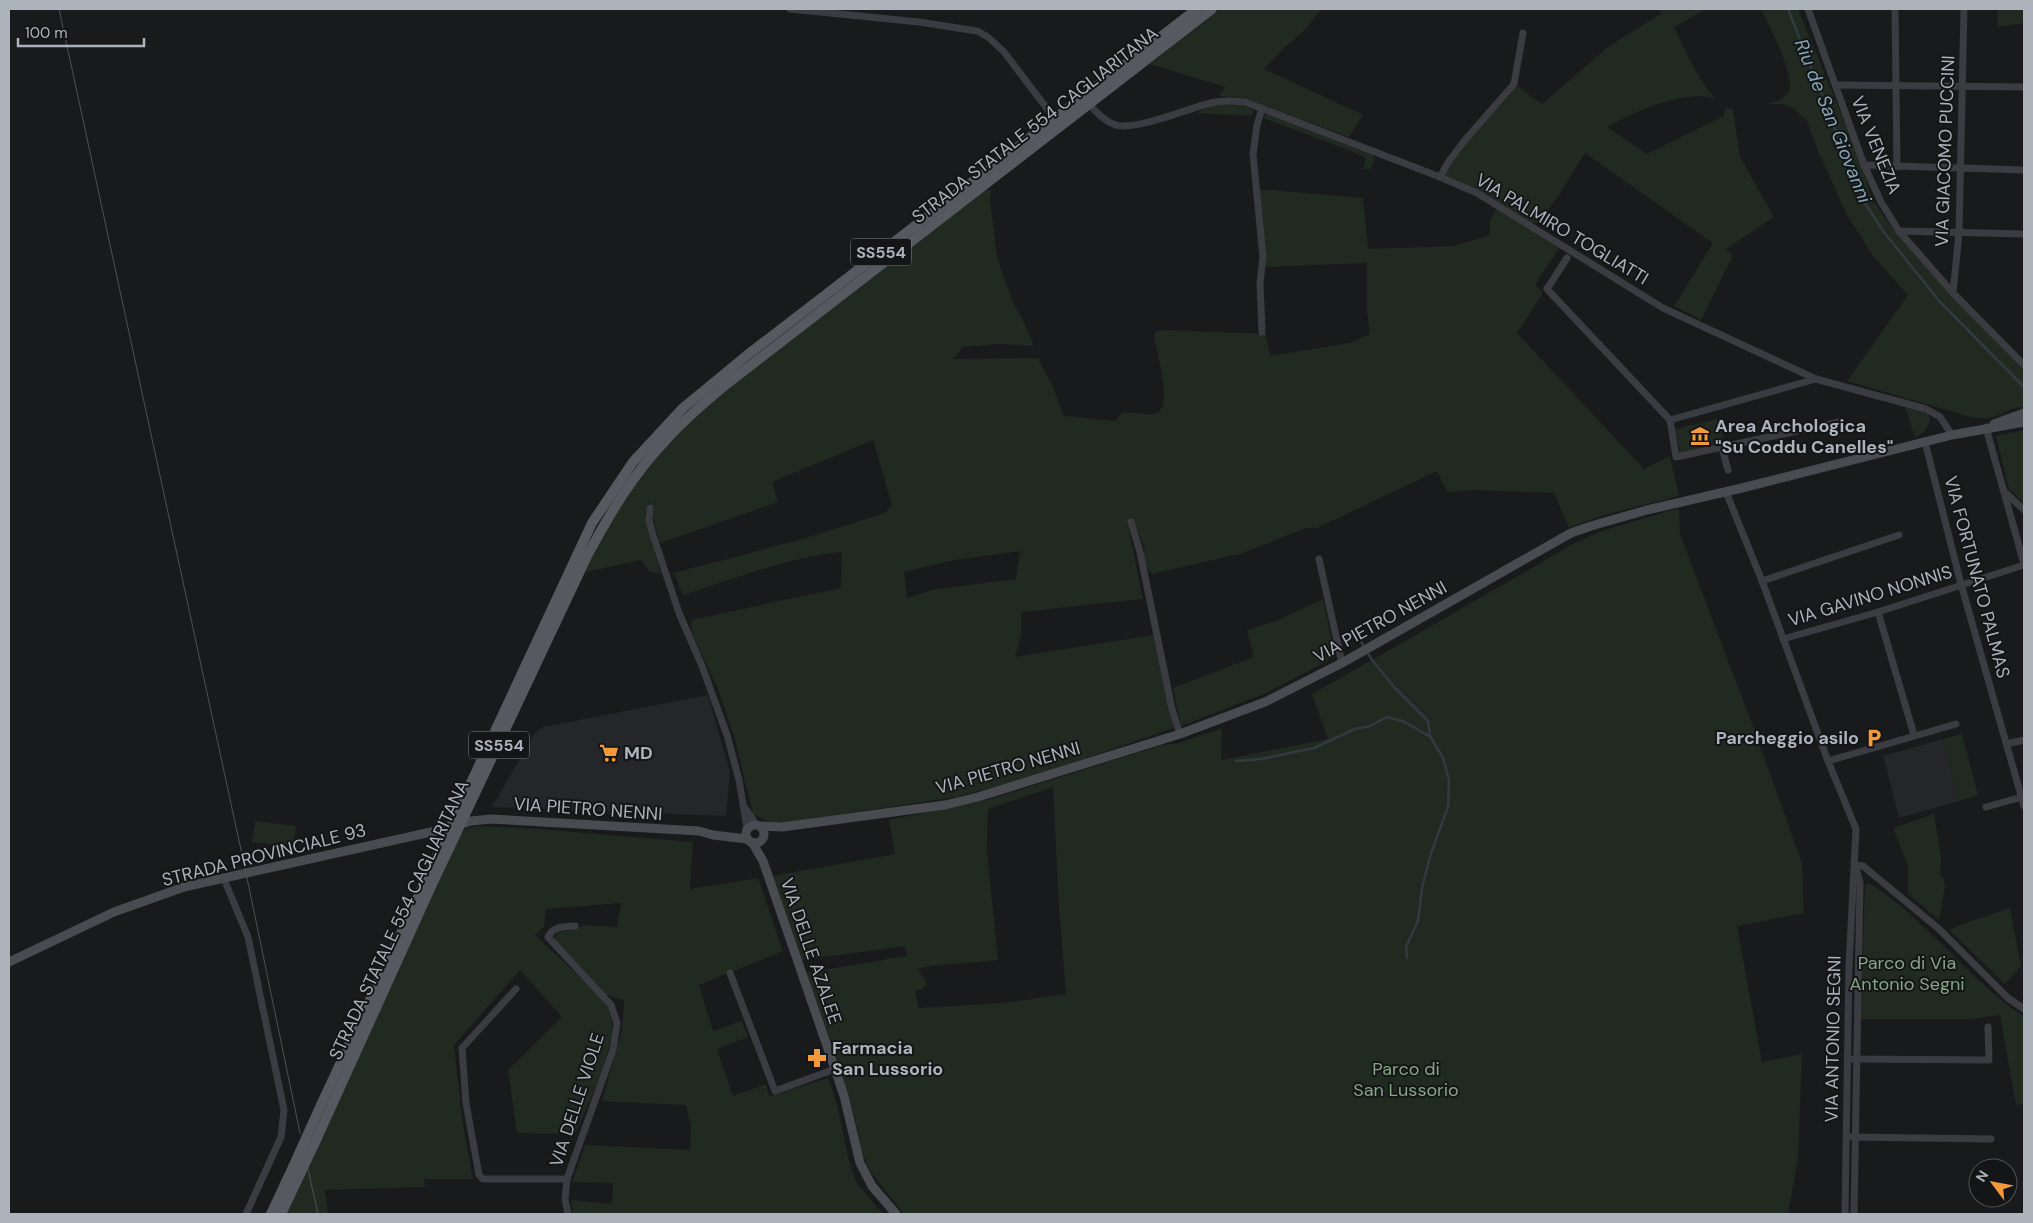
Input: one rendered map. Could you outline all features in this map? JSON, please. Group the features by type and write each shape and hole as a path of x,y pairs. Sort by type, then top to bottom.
{"main road":[{"name":"STRADA STATALE 554 CAGLIARITANA","path":"271,1214 592,523 633,462 683,408 746,356 1197,9"},
{"name":"STRADA STATALE 554 CAGLIARITANA","path":"281,1214 601,530 634,477 666,440 728,383 1212,9"}],"street":[{"path":"790,9 920,22 977,31 1004,52 1055,118"},
{"name":"VIA VENEZIA","path":"1809,9 1864,165 1881,202 1898,231 1953,293 2024,365"},
{"path":"1895,9 1897,167"},
{"name":"VIA GIACOMO PUCCINI","path":"1953,293 1958,233 1964,9"},
{"path":"1440,177 1449,161 1465,140 1514,84 1523,33"},
{"path":"1837,85 2024,87"},
{"name":"VIA PALMIRO TOGLIATTI","path":"1089,104 1096,112 1117,126 1138,124 1211,103 1229,100 1246,102 1262,108 1440,177 1488,199 1663,308 1816,379 1926,409 1940,417 1952,435"},
{"path":"1262,108 1257,125 1253,154 1263,257 1260,283 1262,332"},
{"path":"1864,165 2024,170"},
{"path":"1898,231 2024,234"},
{"path":"1568,258 1548,289 1670,420 1676,457 1839,422"},
{"path":"1670,420 1816,379"},
{"name":"VIA PIETRO NENNI","path":"1988,427 2024,413"},
{"name":"VIA PIETRO NENNI","path":"449,828 472,821 490,819 699,831 725,837 752,831 874,816 954,803 978,797 1180,734 1264,702 1342,663 1572,534 1591,526 1647,510 1952,435 2024,422"},
{"path":"1988,427 1987,432 2024,565"},
{"name":"VIA FORTUNATO PALMAS","path":"1925,442 1961,584 2024,806"},
{"path":"1722,448 1728,470"},
{"path":"2003,490 2024,510 2010,515"},
{"name":"VIA ANTONIO SEGNI","path":"1726,492 1762,581 1828,761 1856,829 1849,965 1848,1059 1854,1214"},
{"path":"650,508 649,520 653,536 679,613 702,666 727,735 742,801 752,831"},
{"path":"1131,522 1140,552 1172,709 1180,734"},
{"path":"1762,581 1899,535"},
{"path":"1319,559 1342,663"},
{"name":"VIA GAVINO NONNIS","path":"1783,639 1878,612 2024,565"},
{"path":"1878,612 1914,735"},
{"path":"1828,761 1956,724"},
{"path":"2006,744 2024,740"},
{"path":"1986,807 2022,797"},
{"name":"VIA PIETRO NENNI","path":"752,831 758,843 782,827"},
{"name":"STRADA PROVINCIALE 93","path":"9,962 114,912 184,888 449,828"},
{"name":"VIA DELLE AZALEE","path":"763,861 764,833 752,831 835,1069 862,1169 872,1186 896,1214"},
{"path":"1855,866 1863,866 1939,929 2008,998 2024,1009"},
{"name":"VIA ANTONIO SEGNI","path":"1845,1214 1856,1059 1860,883 1855,866"},
{"path":"224,878 248,937 284,1110 281,1137 246,1214"},
{"name":"VIA DELLE VIOLE","path":"568,1214 565,1199 567,1179 613,1050 617,1023 611,1005 548,937 551,932 558,928 575,926"},
{"path":"730,973 775,1091 835,1069"},
{"name":"VIA DELLE VIOLE","path":"516,989 462,1048 466,1103 479,1175 483,1179 567,1179"},
{"name":"VIA ANTONIO SEGNI","path":"1856,1059 1989,1060 1988,1027"},
{"path":"1848,1059 1856,1059"},
{"name":"VIA ANTONIO SEGNI","path":"1850,1137 1991,1139"}],"shaded area":[{"path":"708,695 730,772 726,816 492,807 534,734 543,727"},
{"path":"1943,739 1959,801 1899,818 1883,756"}],"green space":[{"path":"1221,9 1321,9 1306,29 1264,69 1363,115 1349,137 1244,98 1219,96 1225,87 1150,64"},
{"path":"1658,9 1707,9 1674,27 1703,83 1716,99 1704,96 1675,99 1645,109 1607,127 1647,154 1724,116 1725,108 1733,110 1740,157 1774,217 1726,249 1733,255 1701,320 1674,306 1713,243 1585,153 1560,194 1537,223 1531,223 1489,196 1445,175 1445,171 1460,150 1517,86 1542,104 1608,47 1662,13"},
{"path":"1761,9 1798,9 1858,155 1872,199 1888,222 2024,371 2024,407 1990,418 1971,417 1847,381 1908,295 1873,256 1847,215 1818,151 1807,121 1793,108 1783,104 1767,104 1785,96 1789,90 1790,79 1779,47"},
{"path":"1998,9 2024,9 2024,23 1997,27"},
{"path":"1229,102 1241,104 1254,111 1251,116 1196,113 1208,107"},
{"path":"1268,114 1371,154 1375,157 1371,169 1363,169 1366,158 1263,118"},
{"path":"1259,189 1363,198 1368,249 1454,246 1490,235 1490,220 1497,209 1559,248 1535,285 1543,293 1517,333 1644,469 1670,456 1679,496 1604,515 1569,528 1554,493 1477,490 1447,492 1437,471 1317,528 1306,528 1243,553 1152,574 1147,568 1143,555 1145,549 1134,522 1129,523 1143,599 1021,612 1021,636 1015,657 1153,635 1174,728 1028,778 956,797 781,823 771,823 753,814 734,736 717,687 692,633 691,620 841,588 842,552 781,564 683,595 674,573 806,538 885,513 892,505 873,440 772,482 778,502 660,543 652,514 653,507 648,502 645,513 661,573 650,572 641,560 586,572 596,546 609,521 625,497 663,450 725,391 986,190 991,190 990,199 997,257 1015,307 1034,346 999,344 963,347 953,359 1038,358 1053,387 1064,416 1116,421 1119,415 1124,413 1150,414 1156,413 1161,409 1164,386 1155,340 1155,333 1159,330 1266,334 1270,356 1350,343 1370,334 1367,310 1367,263 1266,267","holes":["1020,551 1016,579 936,589 907,598 904,572 955,560"]},
{"path":"1905,407 1928,414 1930,421 1925,431 1915,438"},
{"name":"Area Archologica \"Su Coddu Canelles\"","path":"1719,419 1724,443 1680,453 1675,429"},
{"path":"2024,430 2024,503 2009,489 1996,436"},
{"name":"Parco di San Lussorio","path":"1679,508 1680,534 1754,729 1802,863 1804,913 1737,926 1762,1062 1802,1054 1798,1158 1788,1214 904,1214 870,1171 862,1152 855,1119 837,1058 806,973 907,956 905,946 802,960 773,876 895,854 889,820 987,800 1162,745 1179,743 1222,728 1221,760 1328,739 1312,694 1575,543 1602,531","holes":["1053,787 1059,907 1066,994 1004,1003 919,1008 915,991 922,989 927,983 918,969 930,966 998,960 987,850 988,809"]},
{"path":"1323,599 1335,657 1266,693 1181,726 1173,688 1254,657 1247,630 1276,621"},
{"path":"1962,734 1978,795 1959,801 1943,739"},
{"path":"1934,814 1941,858 1940,876 1944,878 1945,887 1939,920 1908,894 1908,866 1893,828"},
{"path":"255,821 296,826 293,847 252,842"},
{"path":"478,826 693,842 690,889 758,878 783,951 699,985 713,1031 742,1021 748,1037 717,1049 733,1096 766,1084 769,1096 828,1078 838,1108 848,1157 856,1182 883,1214 573,1214 571,1200 612,1204 613,1183 572,1182 585,1145 690,1150 691,1127 686,1105 602,1101 622,1030 624,1000 606,995 555,941 555,935 558,933 576,929 583,925 617,927 621,903 546,909 544,927 535,935 602,998 612,1019 608,1053 575,1134 517,1133 508,1070 562,1017 520,970 454,1045 463,1125 473,1179 424,1179 425,1187 325,1190 328,1214 285,1214 462,832 467,828"},
{"name":"Parco di Via Antonio Segni","path":"1869,883 1910,914 1984,985 2024,1017 2024,1104 2016,1105 2000,1015 1971,1019 1861,1019 1865,885"},
{"path":"2010,908 2021,966 2005,984 1950,931 1957,926"}],"waterway":[{"name":"Riu de San Giovanni","path":"1788,9 1863,200 1883,231 1940,302 2024,387"},
{"path":"1359,638 1372,660 1395,688 1428,721 1430,736 1443,758 1449,780 1448,807 1431,853 1422,888 1418,921 1406,947 1407,958"},
{"path":"1236,761 1261,759 1314,748 1355,729 1370,726 1387,717 1405,722 1432,738"}],"tram line":[{"path":"59,9 246,873 300,1133"},
{"path":"307,1165 318,1214"}],"place":[{"name":"Area Archologica \"Su Coddu Canelles\"","path":"1700,436"},
{"name":"Parcheggio asilo","path":"1874,738"},
{"name":"MD","path":"609,753"},
{"name":"Farmacia San Lussorio","path":"817,1058"}]}
